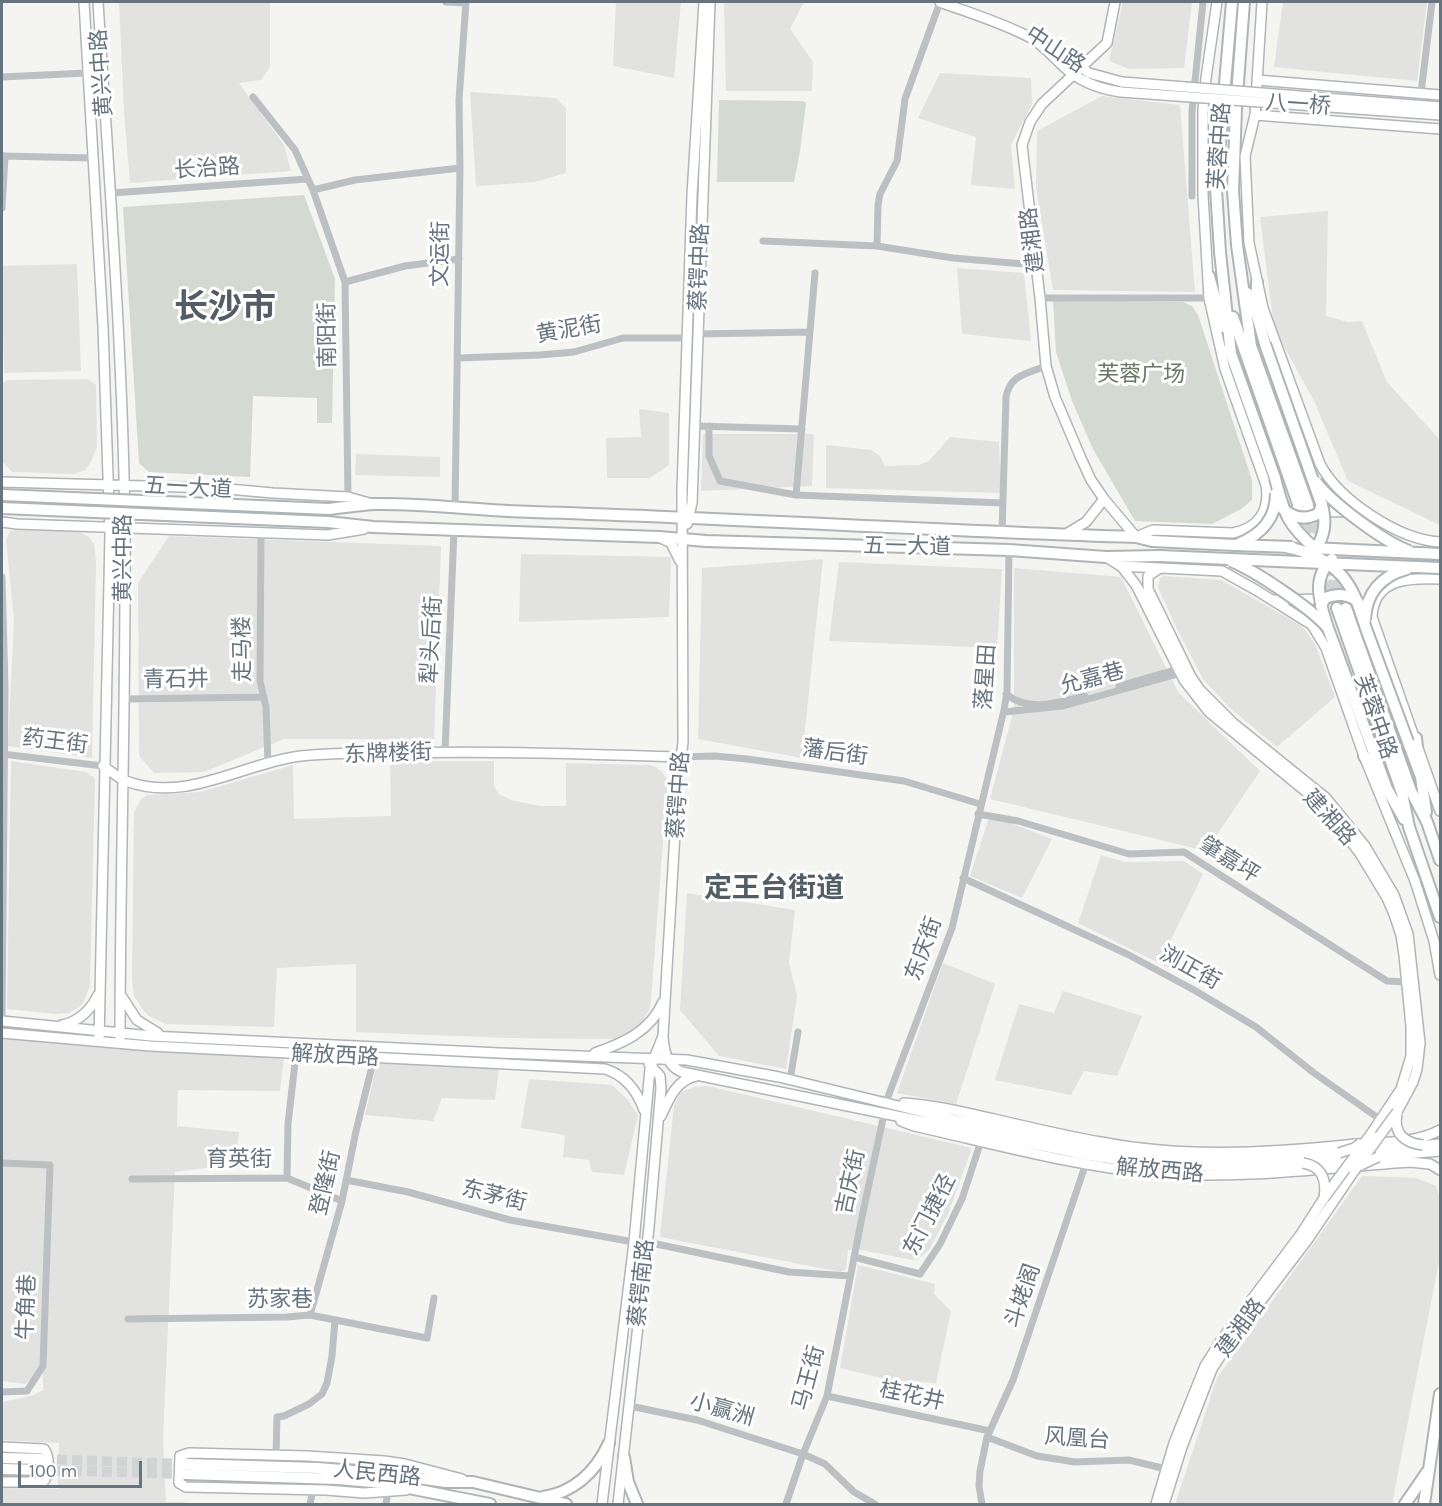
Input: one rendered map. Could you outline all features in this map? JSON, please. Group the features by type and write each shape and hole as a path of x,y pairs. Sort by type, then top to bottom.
{"main road":[{"name":"黄兴中路","path":"84,2 102,316 110,527 103,766 99,1041"},
{"name":"黄兴中路","path":"98,2 110,196 125,528 120,1043"},
{"name":"蔡锷中路","path":"686,518 682,490 687,338 696,117 702,57 704,2"},
{"name":"蔡锷中路","path":"652,1062 663,1035 684,728 682,534 693,490 710,2"},
{"name":"中山路","path":"940,2 1029,37 1045,47 1074,75 1097,86 1121,87"},
{"name":"中山路","path":"955,2 1030,31 1050,43 1081,68 1121,87"},
{"name":"建湘路","path":"1115,2 1107,43 1042,104 1030,122 1022,145 1046,366 1055,397 1091,480 1136,537"},
{"path":"1136,537 1152,530 1233,532 1247,529 1257,522 1265,511 1267,500 1266,485 1226,369 1209,298 1203,207 1203,110 1217,2"},
{"name":"芙蓉中路","path":"1225,291 1216,189 1232,2"},
{"name":"芙蓉中路","path":"1244,2 1233,190 1237,245 1244,285"},
{"path":"1262,2 1255,115 1245,156 1247,223 1263,308 1326,475 1368,512 1396,529 1422,539 1440,542"},
{"path":"1257,80 1440,95"},
{"name":"八一桥","path":"1121,87 1440,107"},
{"name":"八一桥","path":"1121,87 1440,115"},
{"path":"1255,115 1440,129"},
{"path":"1209,276 1231,354"},
{"path":"1256,312 1257,282"},
{"path":"1225,291 1251,373 1303,505 1251,346 1244,285"},
{"path":"1244,285 1256,312 1265,344 1322,504 1325,526 1322,537 1313,551 1299,561"},
{"path":"1225,291 1231,354"},
{"name":"芙蓉中路","path":"1231,354 1275,478 1283,508 1294,529 1313,551 1329,562 1345,580 1358,602 1365,626 1412,740 1421,777 1427,822"},
{"path":"1310,474 1327,494 1361,521 1395,544 1415,553"},
{"path":"1235,545 1257,534 1272,518 1276,504 1275,478"},
{"name":"五一大道","path":"2,482 218,488 273,494 348,497 374,504"},
{"path":"660,516 676,506 682,490"},
{"path":"693,490 698,509 707,517 716,520"},
{"name":"五一大道","path":"2,495 329,509 374,504 1002,533 1136,537 1152,541 1286,547 1313,551 1353,550 1440,554"},
{"path":"1064,535 1086,522 1104,499"},
{"path":"1283,508 1292,515 1307,518 1319,513 1322,504"},
{"name":"五一大道","path":"2,508 327,522 373,527 659,537 682,534 830,545 1009,550 1106,557 1160,556 1329,562"},
{"path":"1265,511 1368,512"},
{"name":"五一大道","path":"2,522 327,535 373,527"},
{"path":"1247,529 1248,585"},
{"path":"1396,529 1396,581"},
{"path":"659,537 671,543 678,555 681,568"},
{"path":"1329,562 1353,550"},
{"name":"建湘路","path":"1106,557 1127,572 1141,592 1183,670 1214,706 1326,798 1365,846 1394,895 1408,934 1420,1043 1413,1082 1397,1112 1324,1198 1301,1234 1204,1366 1166,1469 1156,1504"},
{"path":"1219,558 1237,563 1251,571 1316,616 1328,628"},
{"path":"1329,562 1440,568"},
{"name":"芙蓉中路","path":"1329,562 1320,579 1318,596 1321,606 1369,754 1409,827"},
{"path":"1120,566 1222,571 1274,600 1312,626 1322,639 1369,754 1415,881 1434,941 1440,975"},
{"path":"1365,626 1369,599 1379,584 1394,574 1414,567"},
{"name":"建湘路","path":"1160,568 1148,576 1148,589 1194,694 1209,712 1320,803 1344,831 1375,877 1394,914 1401,935 1411,1034 1410,1062 1401,1089 1371,1134 1354,1171 1308,1239 1228,1344 1212,1369 1182,1447 1164,1504"},
{"path":"1440,579 1412,578 1396,581 1378,597 1372,610 1373,622 1412,740 1440,811"},
{"path":"1321,606 1325,598 1334,595 1352,597 1358,602"},
{"path":"1274,600 1378,597"},
{"name":"芙蓉中路","path":"1440,860 1341,608 1402,793 1409,827 1440,917"},
{"name":"东牌楼街","path":"103,766 124,780 146,787 185,786 305,756 445,752 681,757"},
{"path":"54,1027 67,1024 83,1015 95,1002 100,987"},
{"path":"120,988 125,1005 137,1020 152,1031 169,1036"},
{"path":"588,1056 628,1040 641,1031 657,1013 665,997"},
{"name":"解放西路","path":"2,1021 169,1036 499,1053 639,1057 652,1062 668,1059 699,1061 886,1102 955,1123 1087,1155 1143,1164 1216,1167 1303,1163 1361,1155"},
{"name":"解放西路","path":"2,1033 296,1054 605,1070 618,1075 632,1088 639,1098 645,1116"},
{"path":"663,1035 668,1059"},
{"name":"解放西路","path":"668,1059 677,1070 700,1076 884,1114 955,1123 1089,1148 1152,1157 1250,1160 1339,1153 1361,1155"},
{"name":"蔡锷南路","path":"602,1504 634,1242 652,1062"},
{"name":"蔡锷南路","path":"618,1504 658,1123 661,1081 652,1062"},
{"path":"658,1123 677,1086 687,1078 700,1076"},
{"name":"解放西路","path":"886,1102 921,1104 1100,1142 1155,1150 1217,1153 1271,1151 1418,1138 1440,1130"},
{"path":"1397,1112 1396,1123 1401,1138 1412,1144 1423,1145"},
{"name":"解放西路","path":"884,1114 914,1126 981,1141 1086,1163 1151,1173 1217,1175 1410,1161 1430,1164 1440,1170"},
{"path":"1339,1153 1359,1146 1371,1134"},
{"path":"1361,1155 1440,1144"},
{"path":"1361,1155 1378,1157 1440,1151"},
{"path":"1354,1171 1378,1157"},
{"path":"1303,1163 1315,1167 1323,1175 1324,1198"},
{"path":"1424,1504 1440,1394"},
{"path":"538,1497 562,1492 582,1481 598,1464 609,1443"},
{"path":"2,1447 39,1448 44,1449 48,1456 47,1475 43,1482 2,1482"},
{"path":"412,1490 364,1493 186,1487 179,1483 178,1461 184,1454 340,1457 405,1464 473,1482"},
{"path":"624,1457 628,1482 637,1504"},
{"path":"2,1458 42,1464 2,1469"},
{"path":"1405,1504 1431,1464"},
{"name":"人民西路","path":"490,1504 383,1483 185,1469 318,1468 389,1474 446,1482 473,1482 566,1504"}],"street":[{"path":"446,2 466,2"},
{"name":"文运街","path":"455,508 459,100 466,2"},
{"path":"877,246 880,194 897,161 905,99 940,2"},
{"path":"1192,196 1192,111 1203,2"},
{"path":"1421,93 1432,2"},
{"path":"2,77 87,73"},
{"name":"南阳街","path":"253,97 296,150 313,190 345,282 348,497"},
{"path":"2,208 3,156 93,158"},
{"path":"313,190 355,180 460,168"},
{"name":"长治路","path":"110,196 112,193 307,179"},
{"path":"763,241 877,246 953,258 1036,265"},
{"path":"345,282 405,266 459,259"},
{"path":"796,495 815,273"},
{"path":"1040,298 1209,298"},
{"path":"698,334 810,332"},
{"name":"黄泥街","path":"458,358 540,356 574,352 623,338 687,338"},
{"path":"1002,533 1008,386 1016,378 1046,366"},
{"path":"695,426 802,429"},
{"path":"709,426 709,456 720,481 796,495 1003,503"},
{"name":"犁头后街","path":"445,752 454,530"},
{"name":"走马楼","path":"261,533 260,681 266,707 268,764"},
{"name":"落星田","path":"980,804 1004,712 1009,550"},
{"path":"2,578 5,676 2,1021"},
{"name":"允嘉巷","path":"1006,694 1024,704 1043,704 1183,670"},
{"name":"允嘉巷","path":"1004,712 1064,706 1183,670"},
{"name":"青石井","path":"125,699 264,697"},
{"name":"药王街","path":"3,754 103,766"},
{"name":"藩后街","path":"681,757 715,756 747,759 904,781 980,804"},
{"name":"东庆街","path":"886,1102 952,928 980,804"},
{"name":"肇嘉坪","path":"978,814 1018,821 1129,854 1184,852 1387,981 1407,982"},
{"name":"浏正街","path":"963,878 1127,954 1194,990 1256,1027 1314,1073 1381,1120"},
{"path":"790,1080 798,1032"},
{"path":"288,1178 288,1124 296,1054"},
{"name":"登隆街","path":"310,1315 342,1201 374,1058"},
{"name":"吉庆街","path":"854,1257 884,1114"},
{"name":"东门捷径","path":"854,1257 920,1274 940,1244 962,1199 981,1141"},
{"name":"牛角巷","path":"2,1163 50,1165 43,1365 27,1391 2,1392"},
{"name":"斗姥阁","path":"982,1504 979,1486 980,1471 988,1434 1016,1371 1086,1163"},
{"name":"育英街","path":"132,1179 288,1178 342,1201"},
{"name":"东茅街","path":"346,1180 408,1192 510,1220 634,1242"},
{"path":"647,1242 789,1272 850,1276"},
{"name":"马王街","path":"786,1504 803,1454 827,1396 854,1257"},
{"name":"苏家巷","path":"128,1320 310,1315 427,1338 434,1298"},
{"path":"276,1455 277,1417 309,1404 322,1394 327,1383 335,1320"},
{"name":"桂花井","path":"827,1396 988,1434"},
{"name":"小赢洲","path":"630,1406 697,1420 803,1454 825,1464 854,1492 875,1504"},
{"name":"风凰台","path":"988,1434 1037,1456 1075,1462 1129,1460 1166,1469"},
{"path":"310,1504 313,1490"},
{"path":"386,1504 388,1491"}],"shaded area":[{"path":"119,2 270,2 270,67 261,80 239,83 284,145 291,171 130,183"},
{"path":"616,2 681,2 674,78 613,66"},
{"path":"724,2 804,2 790,29 813,62 812,91 726,91"},
{"path":"1123,2 1192,2 1184,68 1129,69 1109,61"},
{"path":"1283,2 1427,2 1417,81 1274,67"},
{"path":"940,73 1031,78 1032,104 1011,145 1015,189 971,185 976,137 918,118"},
{"path":"470,92 556,98 566,108 566,173 535,182 476,186"},
{"path":"1102,96 1180,105 1195,292 1053,290 1036,187 1037,131"},
{"path":"1328,211 1326,316 1348,322 1362,321 1387,382 1440,440 1440,525 1348,481 1314,401 1274,328 1260,217"},
{"path":"77,264 81,371 4,373 2,266"},
{"path":"957,268 1024,273 1031,341 962,334"},
{"path":"88,379 96,385 97,447 90,464 85,470 74,474 12,472 2,461 2,383 8,380"},
{"path":"639,409 669,413 669,465 650,478 607,478 606,438 641,437"},
{"path":"703,434 814,434 812,486 701,491"},
{"path":"950,437 999,442 1001,493 826,488 826,445 871,450 880,456 885,466 919,465 929,461"},
{"path":"356,454 440,457 440,477 355,475"},
{"path":"10,531 77,531 89,537 94,544 96,560 92,758 8,746 14,620 6,540"},
{"path":"169,536 441,546 434,739 284,739 204,772 154,773 139,756 138,583"},
{"path":"521,554 671,557 669,617 519,622"},
{"path":"823,559 802,758 698,739 702,568"},
{"path":"839,562 1002,569 997,648 829,641"},
{"path":"1014,568 1121,577 1178,692 1260,771 1206,851 990,799 1014,709"},
{"path":"1164,576 1221,580 1302,626 1315,644 1335,697 1277,747 1230,708 1203,679 1158,587 1160,578"},
{"path":"11,761 86,772 94,777 95,781 90,985 83,1004 69,1013 7,1009"},
{"path":"390,761 494,761 494,786 499,794 511,800 540,806 566,806 566,763 650,765 662,772 666,778 667,789 651,1000 649,1010 639,1027 615,1039 509,1038 356,1032 356,964 277,968 274,1027 166,1024 149,1016 143,1010 134,996 132,979 134,812 141,799 148,795 200,792 293,765 294,819 391,816"},
{"path":"990,815 1052,839 1022,898 970,876"},
{"path":"1101,855 1125,862 1184,861 1203,874 1166,950 1183,957 1175,971 1078,923"},
{"path":"687,893 795,910 789,963 797,996 786,1069 719,1056 680,1010"},
{"path":"943,963 995,984 956,1104 897,1093"},
{"path":"1063,991 1142,1016 1117,1076 1084,1071 1071,1095 995,1080 1019,1004 1054,1013"},
{"path":"2,1036 284,1058 280,1091 178,1090 177,1126 239,1132 235,1164 175,1172 163,1437 166,1502 185,1502 185,1504 2,1504 2,1488 58,1489 59,1443 2,1440 2,1402 31,1396 43,1390 43,1367 25,1384 2,1381"},
{"path":"377,1063 499,1068 495,1100 442,1098 433,1121 365,1115"},
{"path":"529,1079 612,1085 627,1099 638,1115 624,1175 592,1172 589,1160 563,1157 565,1135 521,1128"},
{"path":"708,1086 972,1148 948,1214 929,1250 917,1260 912,1260 861,1250 848,1250 846,1269 841,1272 660,1237 674,1105 681,1092 694,1087"},
{"path":"1362,1176 1416,1178 1436,1186 1440,1199 1440,1256 1392,1504 1175,1504 1217,1378"},
{"path":"858,1265 935,1284 934,1294 951,1311 936,1383 889,1380 840,1368"}],"green space":[{"path":"719,100 803,101 806,103 794,182 717,182"},
{"path":"304,195 335,279 332,423 317,423 317,398 253,396 250,477 149,472 139,463 123,207"},
{"name":"芙蓉广场","path":"1053,301 1183,302 1192,306 1198,315 1252,480 1252,500 1241,509 1212,524 1135,521 1093,449 1072,401 1056,352"}],"tunnel":[{"path":"1310,509 1346,608"},
{"path":"1301,510 1315,549"},
{"path":"1322,567 1337,608"},
{"path":"42,1459 185,1464"},
{"path":"42,1470 185,1474"}],"district":[{"name":"长沙市","path":"225,308"},
{"name":"定王台街道","path":"774,889"}]}
